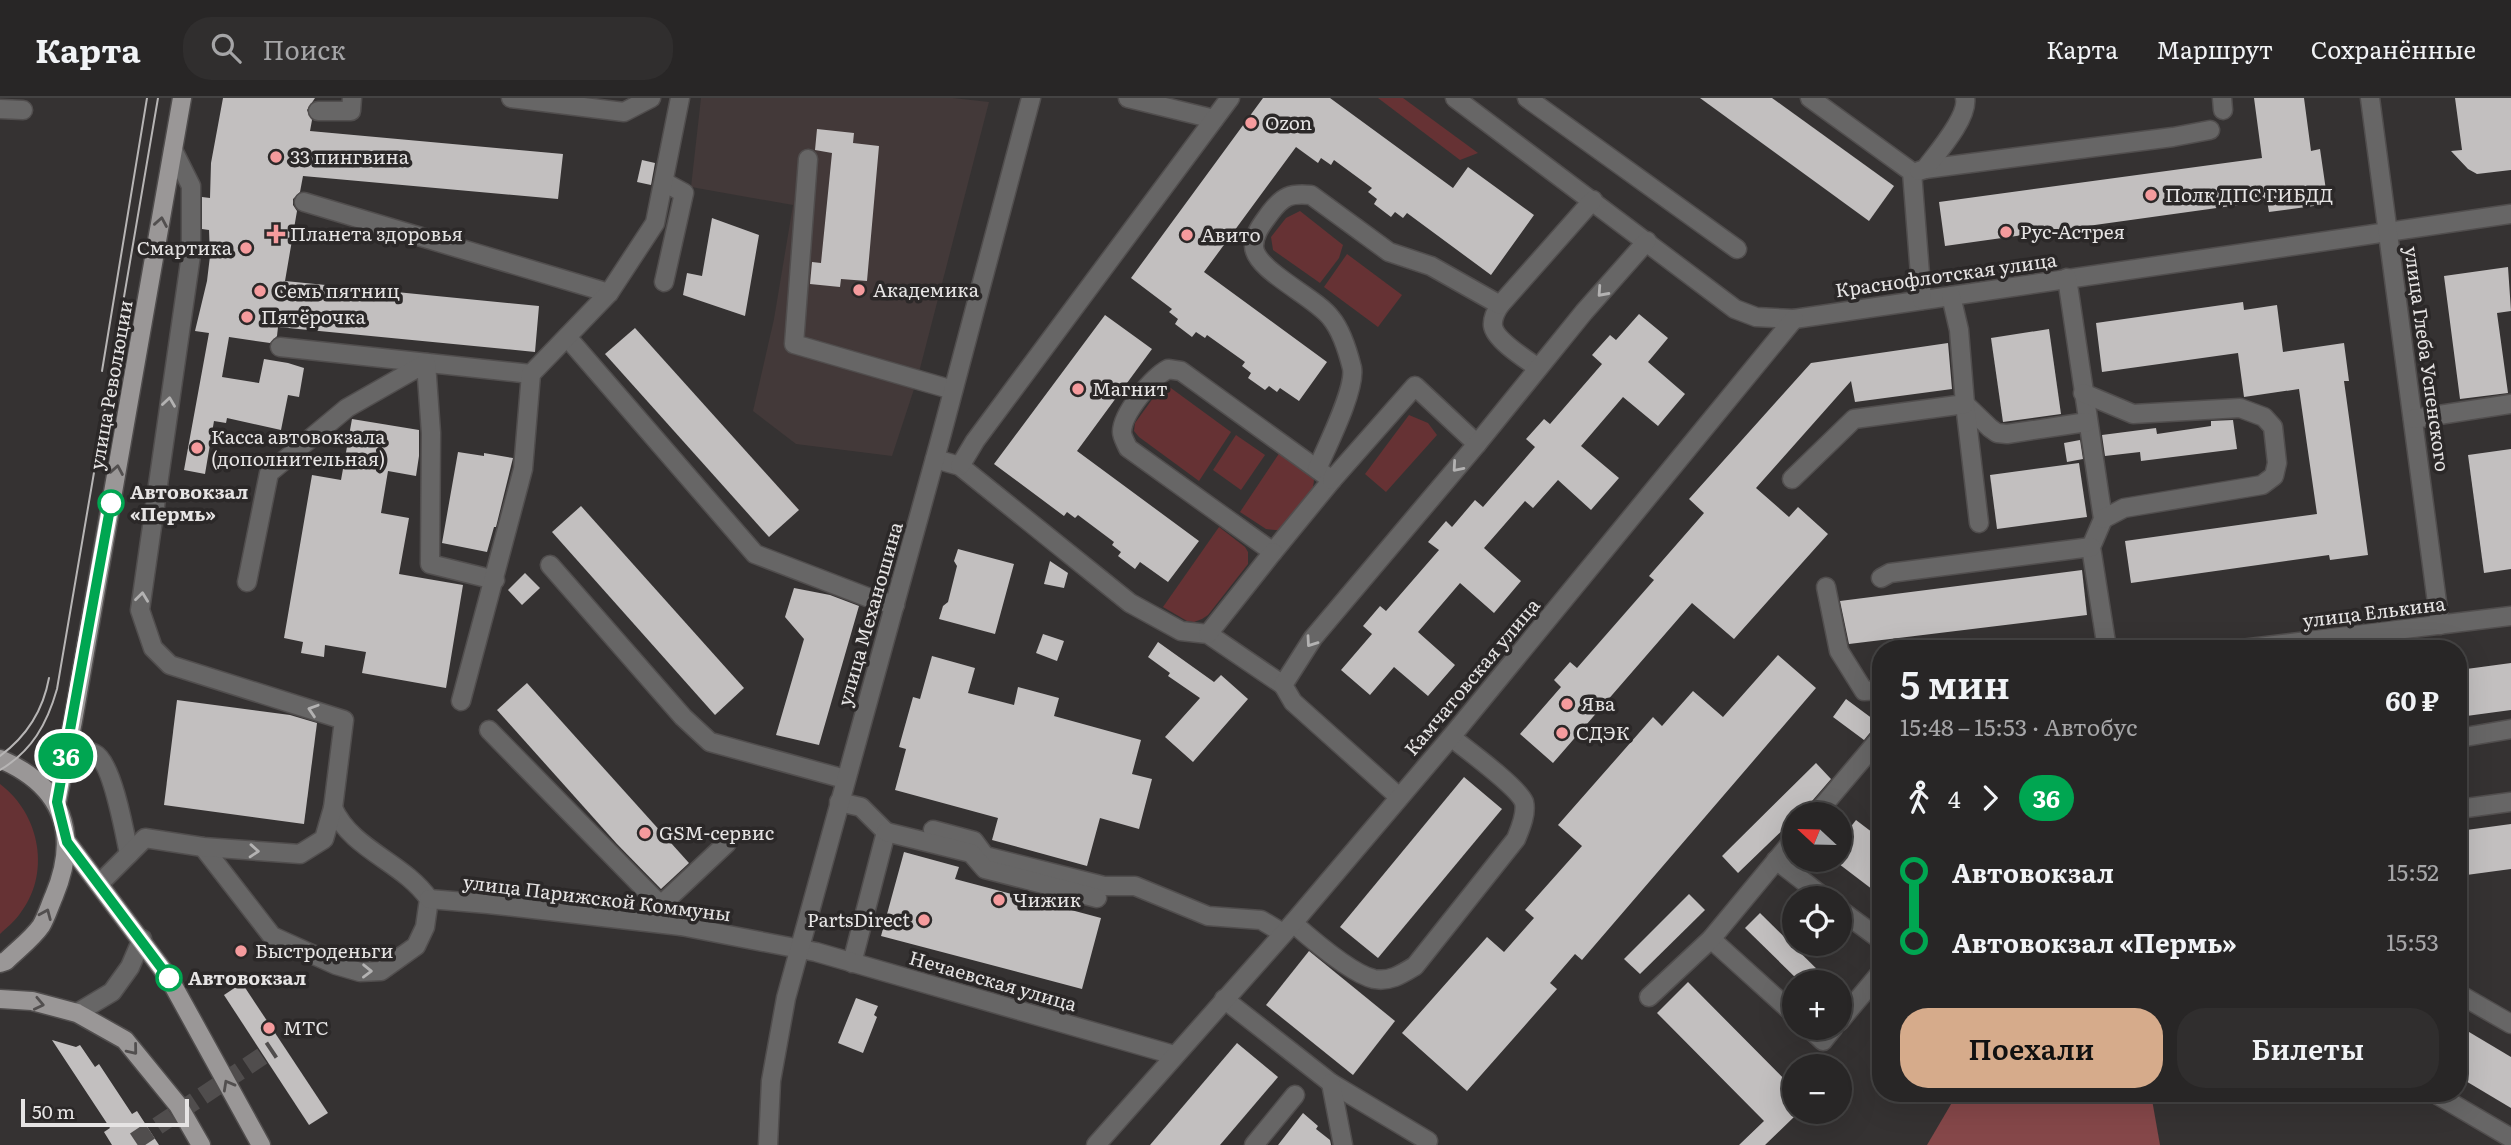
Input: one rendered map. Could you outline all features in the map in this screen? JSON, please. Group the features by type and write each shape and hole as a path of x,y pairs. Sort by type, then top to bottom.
{"main road":[{"name":"улица Революции","path":"57,802 182,98"},
{"path":"0,759 38,782 57,802 67,842 60,882 41,926 6,961 0,963"},
{"path":"67,842 169,978 261,1145"},
{"path":"0,999 32,1002 77,1013 125,1040 178,1105 201,1145"}],"street":[{"path":"318,111 351,111 352,98"},
{"path":"511,98 624,112 650,98"},
{"path":"461,701 523,469 531,374 609,293 656,223 680,98"},
{"name":"улица Механошина","path":"768,1145 771,1082 786,998 1031,98"},
{"path":"1128,98 1214,119"},
{"path":"960,466 975,441 1230,98"},
{"path":"1527,98 1737,249"},
{"path":"1810,98 1919,171 2210,130"},
{"path":"1922,300 1919,171 1964,115 1967,103 1965,98"},
{"name":"улица Глеба Успенского","path":"2370,98 2440,625"},
{"name":"Краснофлотская улица","path":"1464,101 1735,309 1756,317 1794,319 2511,214"},
{"path":"0,109 23,110"},
{"path":"100,883 145,838 300,854 324,839 332,808 344,720 170,665 153,648 140,610 191,255 191,186 173,150"},
{"path":"808,159 794,344 953,390"},
{"path":"664,182 684,193 664,282"},
{"path":"1317,469 1352,384 1352,369 1331,317 1312,299 1261,263 1254,248 1257,232 1280,200 1295,194 1311,195 1389,252 1431,266 1500,305"},
{"path":"1538,368 1499,338 1493,328 1494,316 1500,305 1592,200"},
{"path":"304,202 609,293"},
{"path":"1283,685 1313,638 1478,444 1584,312 1647,241"},
{"path":"2067,278 2103,519 2091,547 2106,640"},
{"path":"1951,296 1959,330 1979,523"},
{"name":"Камчатовская улица","path":"1096,1145 1288,928 1451,737 1794,319"},
{"path":"567,337 755,554 895,605"},
{"path":"280,347 531,374"},
{"path":"426,363 431,433 430,564 495,580"},
{"path":"247,582 269,473 347,408 426,363"},
{"path":"1273,552 1128,448 1122,433 1125,417 1157,375 1168,369 1181,371 1332,480"},
{"path":"1208,634 1332,480 1415,386 1478,444"},
{"path":"2083,393 2133,414 2240,408 2264,417 2273,427 2277,463 2274,475 2262,485 2124,508 2103,519"},
{"path":"1792,479 1854,419 1965,404 1997,433 2007,434 2087,422"},
{"path":"2413,419 2511,404"},
{"path":"935,458 960,466 1130,603 1181,631 1208,634 1283,685 1293,702 1399,797"},
{"path":"1881,578 1891,573 2091,547"},
{"path":"550,565 683,717 710,742 845,779"},
{"path":"1826,587 1839,651 1864,691 1872,691"},
{"name":"улица Елькина","path":"2316,640 2511,617"},
{"path":"2467,737 2511,729"},
{"path":"489,730 681,926"},
{"path":"933,830 974,841 985,856 1104,886 1135,886 1208,916 1261,920 1288,928 1360,974 1376,980 1397,977 1415,966 1516,839 1522,823 1524,803 1515,790 1451,737"},
{"path":"68,747 96,754 100,758 111,780 129,854"},
{"path":"1826,802 1872,748"},
{"path":"839,802 861,807 887,832 971,853 985,869 1097,898"},
{"path":"2467,807 2511,802"},
{"path":"195,845 272,936 336,965 360,972 381,971 416,946 425,927 429,899 419,886 348,833 332,808"},
{"path":"852,963 887,832"},
{"path":"661,905 727,842"},
{"path":"1649,997 1711,939 1782,853"},
{"path":"1776,860 1810,886"},
{"name":"улица Парижской Коммуны","path":"429,899 681,926 801,949"},
{"path":"1852,919 1872,933"},
{"path":"77,1013 112,992 130,967 142,939"},
{"path":"1711,939 1782,1003"},
{"name":"Нечаевская улица","path":"801,949 1174,1055"},
{"path":"1852,1006 1872,982"},
{"path":"1224,999 1331,1083 1428,1141"},
{"path":"2467,999 2511,1024"},
{"path":"1331,1083 1343,1145"},
{"path":"1254,1145 1295,1095"},
{"path":"2450,1102 2511,1138"}],"shaded area":[{"name":"Академика","path":"701,98 953,98 989,102 917,380 892,456 796,444 753,411 774,319 793,205 691,187"},
{"path":"1378,98 1403,98 1478,153 1460,160"},
{"path":"1300,211 1343,245 1339,258 1320,283 1273,250 1271,237 1286,218"},
{"path":"1347,254 1402,295 1378,327 1324,287"},
{"path":"1164,383 1231,432 1199,481 1134,431 1135,423"},
{"path":"1409,415 1428,423 1437,435 1386,492 1365,474"},
{"path":"1236,435 1265,455 1241,490 1213,470"},
{"path":"1280,452 1314,476 1308,499 1285,531 1266,529 1240,512"},
{"path":"1219,527 1245,547 1248,564 1208,615 1194,622 1187,621 1163,607"},
{"path":"0,784 24,811 37,845 38,863 36,881 29,899 17,918 0,934"},
{"path":"1952,1102 2152,1102 2160,1145 1927,1145"}],"building":[{"path":"223,98 315,98 307,110 312,120 310,131 563,154 558,199 303,176 300,192 293,199 297,211 285,281 539,306 535,352 278,327 277,336 270,343 229,337 222,377 259,383 264,359 288,363 304,368 299,397 288,395 281,430 227,418 226,423 214,421 205,474 184,470 209,333 195,331 210,256 209,230 202,229 202,197 210,198 211,163"},
{"path":"1263,98 1330,98 1453,188 1468,167 1534,215 1491,275 1407,213 1403,218 1395,212 1391,217 1374,204 1377,199 1368,192 1372,188 1334,160 1331,165 1321,158 1318,163 1296,147 1204,272 1327,362 1299,401 1280,388 1277,392 1269,386 1265,390 1248,378 1251,373 1242,366 1245,362 1207,335 1205,338 1196,332 1192,337 1175,324 1178,319 1169,312 1172,309 1131,278"},
{"path":"1700,98 1772,98 1894,186 1869,221"},
{"path":"2254,98 2304,98 2311,151 2320,149 2328,204 2269,212 2267,201 1945,246 1939,202 2262,158"},
{"path":"2455,98 2511,98 2511,170 2477,174 2468,169 2451,151 2462,150"},
{"path":"817,129 854,133 853,143 879,146 867,281 841,279 840,287 810,284 812,262 821,263 832,153 815,150"},
{"path":"642,160 655,163 651,185 637,182"},
{"path":"712,218 759,235 745,316 683,295 687,273 702,276"},
{"path":"2508,267 2511,311 2497,313 2508,393 2460,399 2444,276"},
{"path":"2243,302 2244,310 2277,305 2283,352 2344,343 2349,381 2344,381 2368,555 2330,560 2329,555 2131,583 2125,541 2317,514 2299,389 2244,397 2238,353 2102,372 2096,323"},
{"path":"1639,314 1668,338 1648,362 1685,394 1658,426 1623,397 1581,446 1619,478 1591,510 1558,480 1533,508 1525,501 1484,548 1521,581 1494,613 1460,583 1418,632 1455,665 1428,696 1394,667 1370,695 1341,670 1372,634 1363,626 1380,606 1386,611 1439,550 1428,542 1446,521 1452,527 1475,500 1483,507 1535,447 1526,439 1544,419 1550,424 1602,364 1592,355 1610,335 1616,340"},
{"path":"1105,315 1152,349 1077,451 1199,541 1168,582 1140,562 1135,569 1118,556 1121,552 1112,545 1114,542 1078,515 1075,518 1067,512 1064,516 994,464"},
{"path":"635,328 799,510 769,537 605,354"},
{"path":"2049,329 2061,414 2003,422 1991,338"},
{"path":"1948,343 1952,389 1855,402 1851,381 1756,488 1789,517 1798,507 1828,534 1734,639 1692,603 1553,763 1520,734 1561,687 1554,680 1570,662 1577,668 1654,580 1649,576 1704,513 1689,499 1811,363"},
{"path":"352,419 419,430 416,476 388,471 381,513 409,518 399,574 463,585 446,688 362,673 366,652 325,645 324,657 301,653 303,642 284,638 312,475 341,480"},
{"path":"2233,420 2237,449 2141,461 2140,452 2105,456 2102,435 2156,428 2157,434 2211,426 2211,421"},
{"path":"2080,440 2083,459 2067,462 2064,443"},
{"path":"2511,449 2511,569 2484,573 2468,455"},
{"path":"458,452 513,458 487,552 442,543"},
{"path":"2079,463 2087,517 1997,529 1990,475"},
{"path":"581,506 744,688 715,715 552,532"},
{"path":"958,549 1014,564 995,634 939,619 943,606 948,602 957,566 954,561"},
{"path":"1050,561 1068,573 1064,588 1044,584"},
{"path":"2082,570 2087,615 1849,644 1840,601"},
{"path":"525,573 540,588 522,605 508,590"},
{"path":"794,588 830,595 859,606 819,745 776,735 804,639 785,617"},
{"path":"1043,634 1064,641 1057,661 1036,653"},
{"path":"1158,642 1214,682 1221,675 1248,699 1193,762 1165,737 1200,698 1168,676 1170,673 1148,657"},
{"path":"1778,655 1816,688 1582,960 1575,954 1550,983 1557,989 1467,1091 1402,1033 1487,937 1504,952 1534,918 1525,910 1582,846 1558,825 1653,717 1662,726 1693,691 1723,717"},
{"path":"932,656 975,668 968,693 1014,705 1018,687 1059,698 1054,716 1141,740 1132,774 1152,779 1139,829 1100,818 1087,866 992,840 998,818 895,790 906,749 899,747 913,697 920,699"},
{"path":"2511,663 2511,710 2467,716 2467,669"},
{"path":"527,683 689,863 661,889 497,710"},
{"path":"1846,699 1872,718 1872,730 1864,740 1833,717"},
{"path":"177,700 290,715 317,723 304,824 164,805"},
{"path":"1816,763 1831,779 1811,802 1782,802 1782,831 1738,873 1722,856"},
{"path":"1464,777 1502,809 1378,958 1340,927"},
{"path":"1856,820 1872,832 1872,889 1850,872 1852,872 1852,825"},
{"path":"2511,824 2511,869 2467,875 2467,830"},
{"path":"904,852 959,867 955,879 1101,918 1082,989 881,936"},
{"path":"1689,894 1705,910 1640,974 1624,959"},
{"path":"1760,913 1782,935 1782,956 1804,956 1818,970 1788,970 1745,928"},
{"path":"1309,951 1395,1021 1353,1075 1266,1005"},
{"path":"1688,982 1782,1077 1782,1124 1787,1124 1765,1145 1739,1145 1764,1121 1657,1013"},
{"path":"242,983 328,1113 309,1125 224,995"},
{"path":"856,998 878,1006 874,1015 877,1017 863,1053 838,1043"},
{"path":"2467,1031 2511,1057 2511,1108 2467,1082"},
{"path":"52,1040 76,1047 80,1045 95,1067 99,1064 132,1114 137,1111 159,1145 112,1145 104,1132 110,1128"},
{"path":"1237,1043 1278,1077 1220,1145 1150,1145"},
{"path":"1303,1113 1318,1126 1316,1129 1330,1140 1331,1145 1278,1145"}],"tunnel":[{"path":"135,1141 273,1049"}],"tram line":[{"path":"102,371 147,98"},
{"path":"0,770 21,754 37,736 57,689 158,98"},
{"path":"0,756 18,740 32,722 43,701 49,678"}],"bus line":[{"name":"36","path":"111,503 57,802 67,842 169,978"}],"place":[{"name":"Ozon","path":"1251,123"},
{"name":"33 пингвина","path":"276,157"},
{"name":"Полк ДПС ГИБДД","path":"2151,195"},
{"name":"Рус-Астрея","path":"2006,232"},
{"name":"Планета здоровья","path":"276,234"},
{"name":"Авито","path":"1187,235"},
{"name":"Смартика","path":"246,248"},
{"name":"Академика","path":"859,290"},
{"name":"Семь пятниц","path":"260,291"},
{"name":"Пятёрочка","path":"247,317"},
{"name":"Магнит","path":"1078,389"},
{"name":"Касса автовокзала (дополнительная)","path":"197,448"},
{"name":"Автовокзал «Пермь»","path":"111,503"},
{"name":"Ява","path":"1567,704"},
{"name":"СДЭК","path":"1562,733"},
{"name":"GSM-сервис","path":"645,833"},
{"name":"Чижик","path":"999,900"},
{"name":"PartsDirect","path":"924,920"},
{"name":"Быстроденьги","path":"241,951"},
{"name":"Автовокзал","path":"169,978"},
{"name":"МТС","path":"269,1028"}]}
